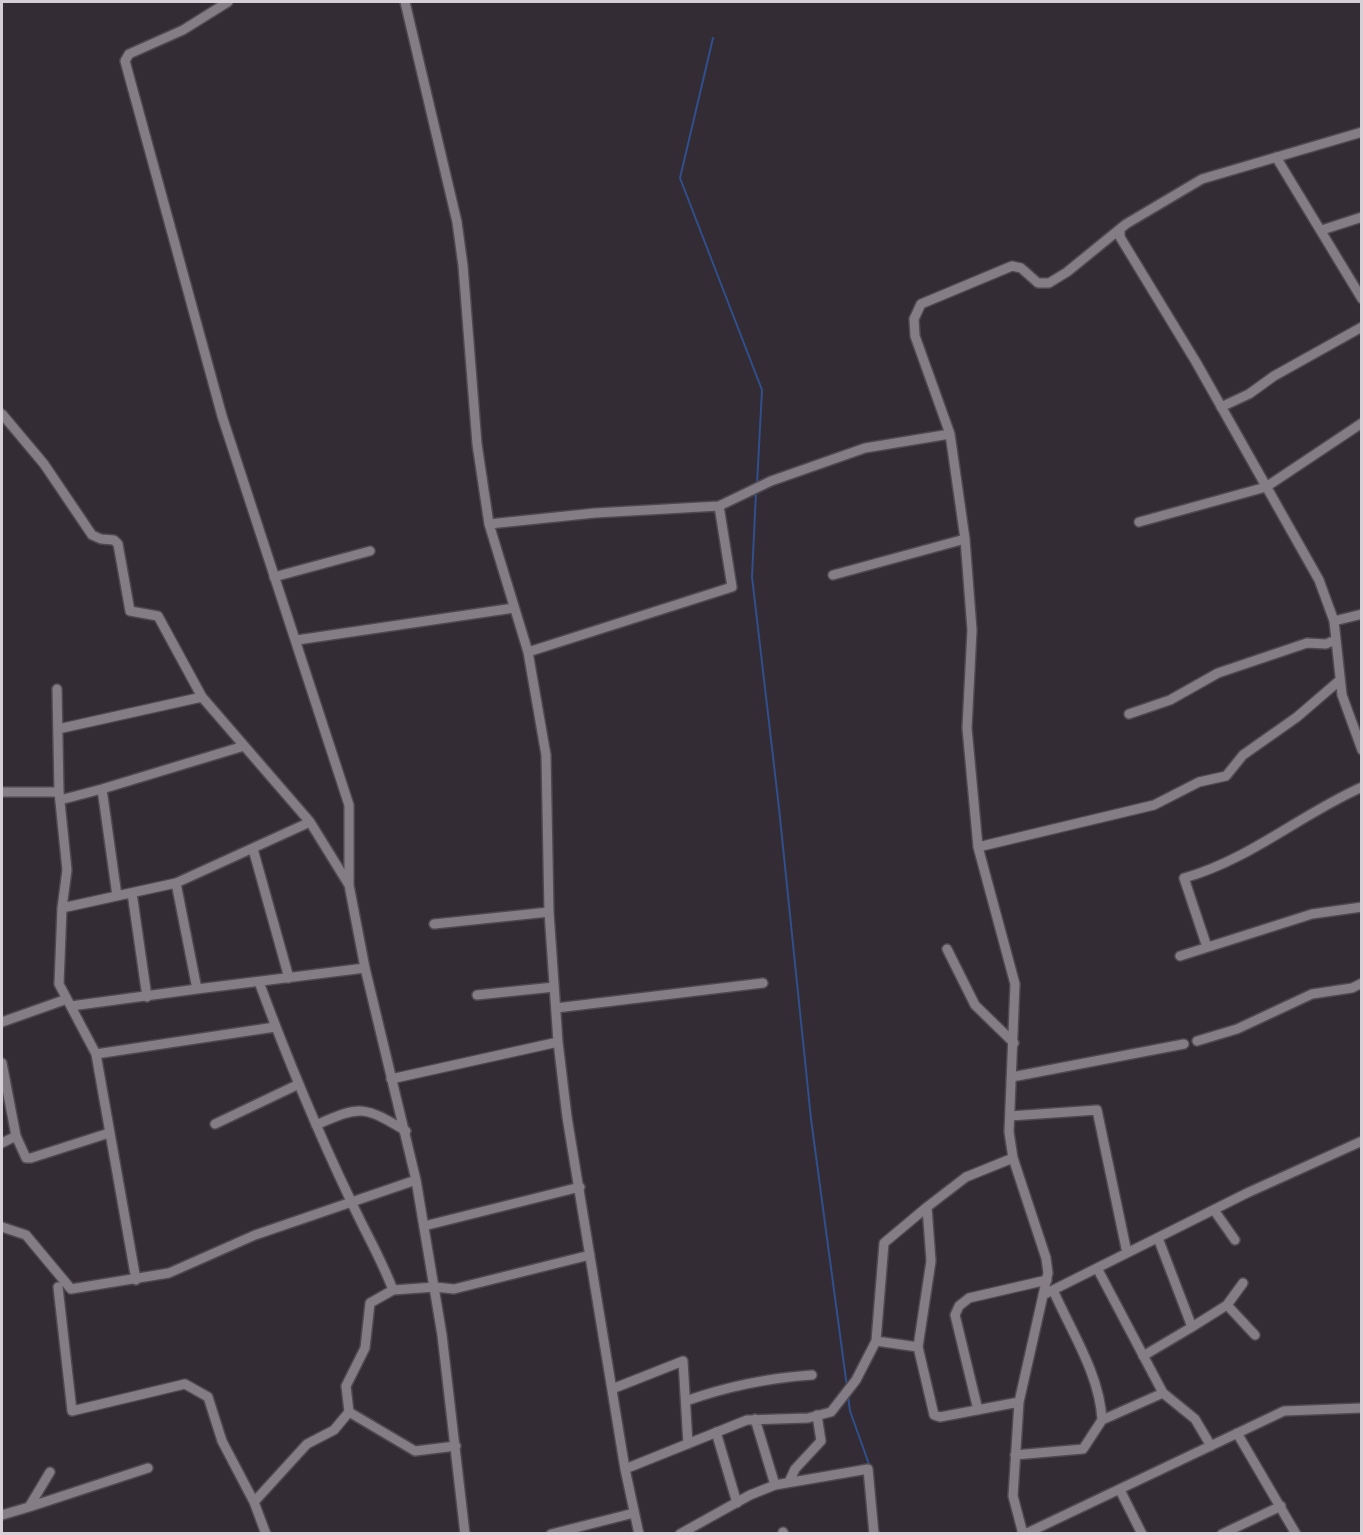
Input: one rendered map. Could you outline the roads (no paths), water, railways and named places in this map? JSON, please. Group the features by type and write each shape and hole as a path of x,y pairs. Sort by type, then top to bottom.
{"street":[{"path":"228,2 183,30 129,54 124,61 222,416 349,805 350,885 365,968 416,1180 435,1287 465,1533"},
{"path":"405,2 457,222 463,266 477,444 489,524 528,652 546,755 549,912 558,1042 567,1117 625,1468 639,1533"},
{"path":"1362,132 1202,179 1175,193 1120,230 1049,283 1038,283 1021,268 1012,266 921,304 914,319 915,336 950,434 965,539 972,630 967,728 978,847 1015,984 1008,1132 1012,1158 1046,1258 1047,1280 1019,1402 1013,1496 1024,1533 1284,1412 1362,1408"},
{"path":"1276,157 1362,299"},
{"path":"1322,230 1362,217"},
{"path":"1120,230 1120,237 1221,407 1319,580 1334,621 1342,695 1362,750"},
{"path":"1221,407 1249,394 1274,376 1362,327"},
{"path":"2,414 44,464 92,536 114,540 118,544 130,611 158,616 202,697 310,822 350,885"},
{"path":"1139,522 1266,487 1362,423"},
{"path":"489,524 595,513 719,506 771,481 865,448 950,434"},
{"path":"528,652 732,587 719,506"},
{"path":"833,575 965,539"},
{"path":"274,577 370,551"},
{"path":"297,640 514,608"},
{"path":"1334,621 1362,614"},
{"path":"1130,714 1170,700 1218,673 1307,644 1326,644 1335,640"},
{"path":"978,847 1154,805 1199,782 1226,776 1244,755 1298,717 1340,680"},
{"path":"57,689 60,796 67,870 62,908 59,984 96,1054 136,1280"},
{"path":"58,729 202,697"},
{"path":"2,792 60,796 102,789 244,746"},
{"path":"1206,947 1184,878 1208,871 1258,846 1338,797 1362,787"},
{"path":"102,789 117,896"},
{"path":"62,908 176,883 310,822"},
{"path":"253,849 289,978"},
{"path":"176,883 197,989"},
{"path":"132,893 147,997"},
{"path":"1180,956 1312,914 1362,907"},
{"path":"434,924 549,912"},
{"path":"948,949 975,1005 1014,1043"},
{"path":"2,1022 69,1002 147,997 365,968"},
{"path":"259,982 316,1125 351,1201 381,1257 393,1290"},
{"path":"556,1008 763,983"},
{"path":"1197,1041 1237,1029 1312,994 1352,988 1362,983"},
{"path":"477,995 554,987"},
{"path":"96,1054 275,1027"},
{"path":"391,1079 558,1042"},
{"path":"1012,1077 1184,1044"},
{"path":"2,1067 16,1136 26,1158 109,1133"},
{"path":"215,1124 299,1084"},
{"path":"316,1125 344,1112 370,1110 405,1131"},
{"path":"1010,1116 1097,1110 1127,1253"},
{"path":"2,1143 16,1136"},
{"path":"1042,1295 1214,1210 1362,1141"},
{"path":"625,1468 755,1419 831,1412 856,1380 876,1341 884,1243 966,1177 1012,1158"},
{"path":"2,1227 26,1235 71,1289 169,1273 255,1235 416,1180"},
{"path":"424,1226 580,1187"},
{"path":"927,1207 931,1261 918,1347 934,1414 940,1417 1019,1402"},
{"path":"1214,1210 1235,1240"},
{"path":"1158,1238 1192,1327"},
{"path":"254,1502 307,1444 334,1430 349,1412 346,1386 365,1347 370,1303 393,1290 435,1287 454,1289 590,1254"},
{"path":"1097,1268 1163,1393 1195,1419 1211,1446"},
{"path":"978,1410 955,1315 960,1306 969,1298 1047,1280"},
{"path":"1143,1356 1227,1305 1243,1283"},
{"path":"58,1287 72,1411 185,1384 208,1397 222,1441 254,1502 266,1533"},
{"path":"1053,1290 1091,1373 1101,1403 1102,1420"},
{"path":"1227,1305 1255,1335"},
{"path":"876,1341 918,1347"},
{"path":"612,1389 683,1361 688,1444"},
{"path":"686,1401 727,1387 758,1380 812,1375"},
{"path":"1015,1455 1083,1449 1102,1420 1163,1393"},
{"path":"349,1412 415,1451 456,1446"},
{"path":"789,1482 795,1469 821,1441 817,1415"},
{"path":"755,1419 775,1485"},
{"path":"716,1432 737,1503"},
{"path":"1237,1433 1296,1533"},
{"path":"2,1515 148,1468"},
{"path":"680,1533 750,1495 775,1485 868,1469 874,1533"},
{"path":"29,1507 50,1472"},
{"path":"1120,1490 1142,1533"},
{"path":"1222,1533 1281,1506"},
{"path":"551,1533 634,1513"}],"waterway":[{"path":"713,38 680,178 762,390 757,484"},
{"path":"756,492 752,577 779,808 811,1119 847,1387"},
{"path":"848,1396 850,1411 870,1467"},
{"path":"877,1521 879,1534"}]}
